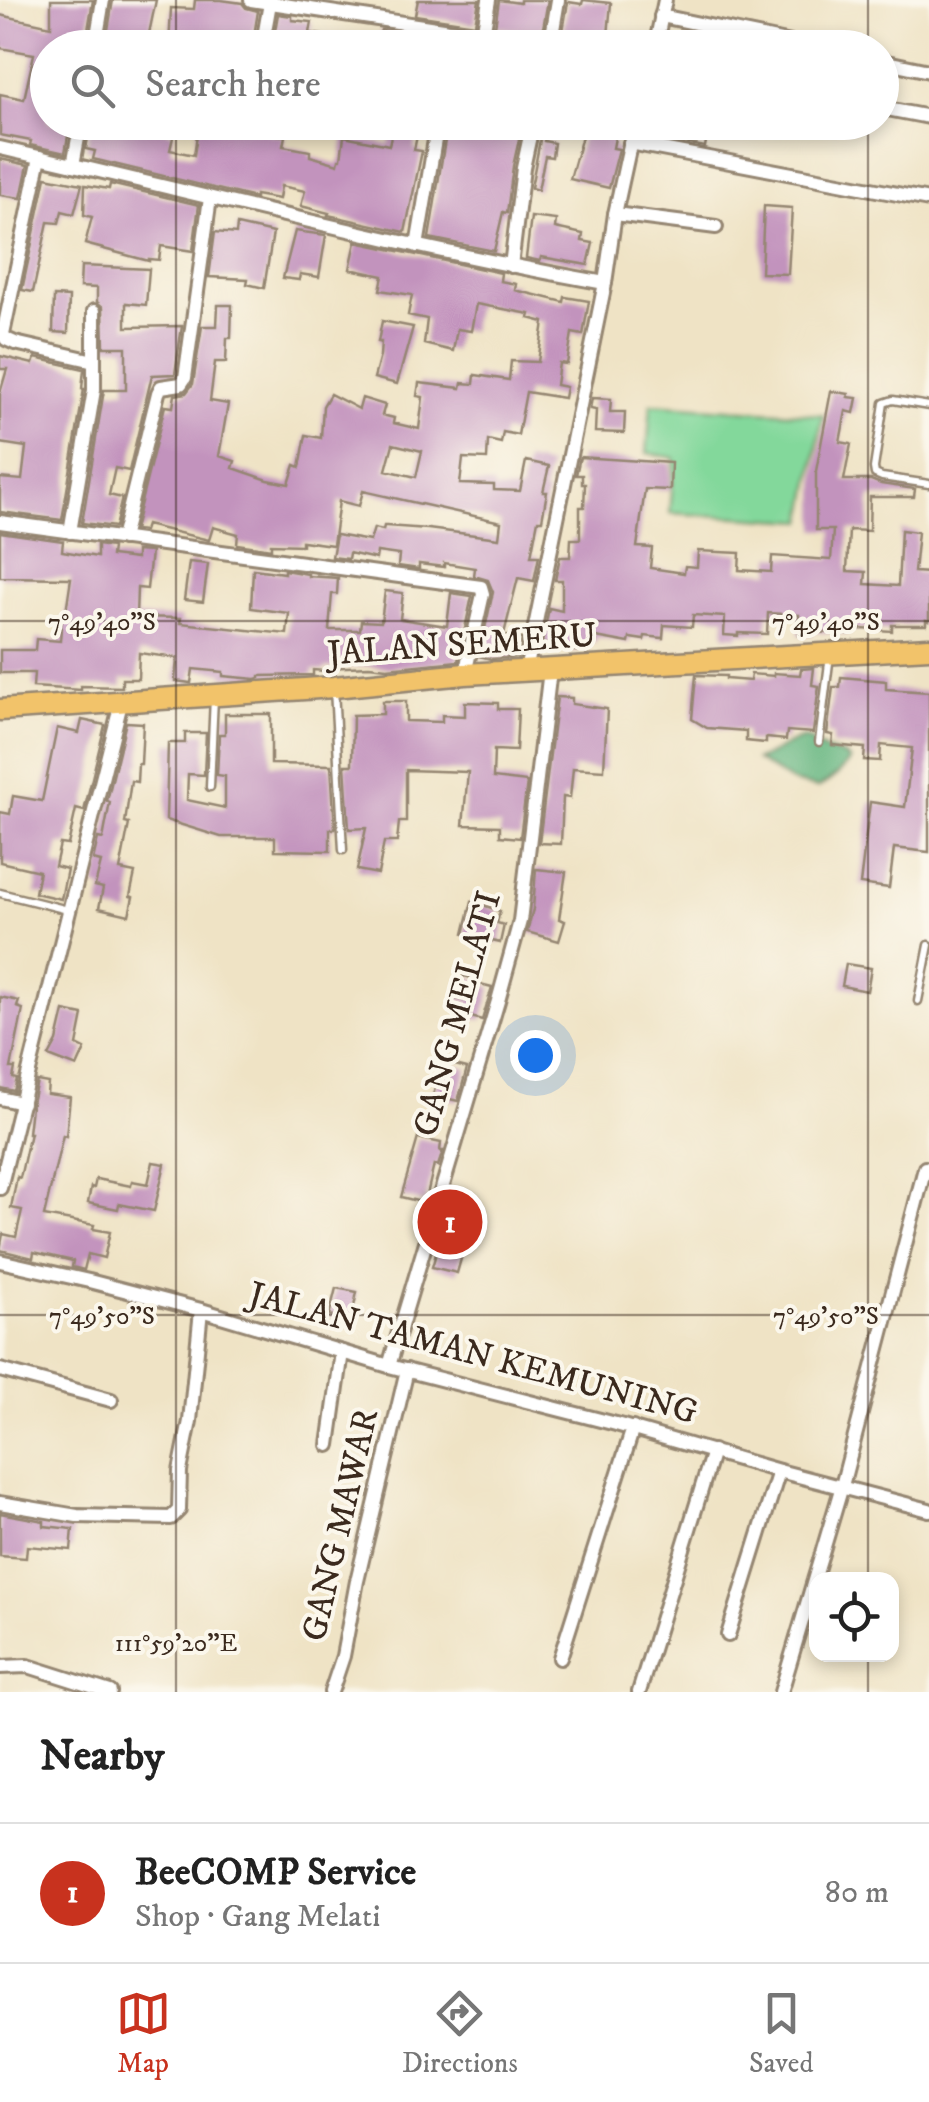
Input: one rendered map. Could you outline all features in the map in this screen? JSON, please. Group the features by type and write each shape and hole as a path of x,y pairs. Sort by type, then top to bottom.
{"highway":[{"name":"JALAN SEMERU","path":"0,710 465,674 929,648"}],"street":[{"path":"97,30 103,0"},
{"path":"251,0 444,30"},
{"path":"483,30 489,0"},
{"path":"553,30 558,0"},
{"path":"658,30 664,0"},
{"path":"265,30 270,3"},
{"path":"661,16 728,30"},
{"path":"899,65 929,71"},
{"path":"899,111 929,117"},
{"path":"73,165 78,140"},
{"path":"417,246 435,140"},
{"path":"511,266 529,140"},
{"path":"526,671 631,140"},
{"path":"630,143 929,200"},
{"path":"0,148 417,246 605,283"},
{"path":"40,158 3,334 15,343 94,361"},
{"path":"122,539 158,393 161,388 182,384 185,378 210,198"},
{"path":"614,214 716,226"},
{"path":"70,532 94,390 94,311"},
{"path":"0,522 481,588 483,594 465,674"},
{"name":"GANG MELATI","path":"389,1366 520,922 550,670"},
{"path":"0,1188 121,703"},
{"path":"0,1098 22,1104"},
{"path":"781,1692 842,1486 925,1168"},
{"name":"JALAN TAMAN KEMUNING","path":"0,1261 201,1310 389,1366 929,1510"},
{"path":"0,1502 77,1516 175,1516 179,1510 180,1471 190,1422 201,1310"},
{"path":"329,1445 342,1352"},
{"path":"0,1370 111,1400"},
{"name":"GANG MAWAR","path":"331,1692 343,1656 356,1580 407,1370"},
{"path":"560,1658 633,1428"},
{"path":"639,1692 714,1451"},
{"path":"728,1636 779,1470"},
{"path":"0,1668 28,1666 110,1692"}],"lane":[{"path":"929,406 893,400 884,403 874,468 875,474 882,477 929,484"},
{"path":"818,742 830,654"},
{"path":"334,687 343,850"},
{"path":"210,787 214,696"},
{"path":"0,893 68,910"},
{"path":"918,1001 929,945"}],"green space":[{"path":"651,404 823,415 804,521 670,513 675,458 647,453"},
{"path":"805,738 850,760 818,788 792,782 756,760 793,742"}],"building":[{"path":"51,0 93,0 88,30 30,30 30,53 0,48 0,15 51,26"},
{"path":"113,0 156,0 150,30 108,30"},
{"path":"195,0 242,3 258,11 255,30 170,30 171,8 194,9"},
{"path":"418,0 479,0 475,24 415,15"},
{"path":"499,0 548,0 543,30 495,27"},
{"path":"583,0 611,3 608,30 563,30 568,2 582,4"},
{"path":"278,14 312,22 311,30 275,30"},
{"path":"30,72 30,140 67,140 65,153 0,135 0,94 24,99"},
{"path":"88,140 172,140 170,150 194,155 196,140 284,140 283,146 310,151 310,156 338,164 343,140 389,145 390,140 416,140 414,150 422,151 405,232 301,206 305,191 281,186 279,199 255,198 93,159 95,151 86,149"},
{"path":"445,140 519,140 507,213 503,212 494,251 429,238"},
{"path":"540,140 554,143 552,157 545,156 538,190 531,188"},
{"path":"581,140 615,140 613,148 619,149 609,188 570,179"},
{"path":"669,140 706,140 705,147"},
{"path":"0,159 28,165 21,198 0,195"},
{"path":"46,177 82,184 74,214 62,211 59,223 48,222 33,292 22,290"},
{"path":"110,184 199,205 193,251 161,246 159,260 149,261 85,244 92,217 84,215 85,185 109,189"},
{"path":"764,206 792,208 788,274 761,273"},
{"path":"531,217 556,220 555,228 583,234 582,241 593,243 588,265 526,258"},
{"path":"237,225 273,233 264,288 247,284 248,279 209,277 215,232 236,234"},
{"path":"295,231 326,235 319,277 300,274 299,280 283,278"},
{"path":"356,242 501,273 500,281 516,284 515,290 564,302 565,297 589,301 583,335 572,333 567,364 559,363 556,385 566,387 564,398 526,392 518,435 503,432 501,443 488,440 487,459 463,458 460,484 494,485 494,490 520,491 526,461 549,466 542,520 538,520 531,556 539,556 534,581 518,578 504,634 522,639 519,657 479,656 493,592 488,580 474,576 475,568 444,563 444,567 419,564 419,569 398,566 399,555 377,552 376,559 349,553 348,559 332,557 336,535 370,541 374,528 383,530 386,526 499,538 501,522 363,491 359,506 339,501 333,545 302,541 302,545 271,544 271,549 237,544 238,534 213,527 209,540 146,525 144,531 134,530 165,406 173,407 175,395 186,393 193,384 202,326 217,326 218,305 232,305 226,362 215,362 210,401 228,404 219,456 235,461 233,468 289,484 295,465 300,467 306,435 321,438 323,406 330,394 359,409 362,398 385,405 382,415 394,418 393,423 419,429 423,397 417,396 419,383 461,388 462,383 474,384 475,375 509,380 511,361 538,362 544,322 529,318 530,314 476,304 471,331 457,329 453,351 424,344 427,319 408,315 412,295 380,290 383,276 350,269","holes":["393,444 422,451 416,477 386,470"]},
{"path":"81,266 149,269 146,305 126,303 126,327 182,326 175,374 152,375 129,471 115,468 109,495 122,498 115,527 82,523 104,390 126,390 126,347 104,347 103,307 97,302 97,288 80,287"},
{"path":"54,296 69,297 68,333 53,332"},
{"path":"382,321 413,327 397,384 374,378"},
{"path":"0,356 33,364 35,358 84,369 62,520 0,512 0,478 22,480 26,447 0,443 0,393 7,369 0,369"},
{"path":"831,391 857,398 854,413 846,411 840,442 851,444 844,480 871,480 915,489 914,497 870,497 869,531 849,530 847,571 866,572 865,584 898,586 901,530 918,532 914,572 929,573 926,625 892,625 892,631 861,629 850,630 850,634 799,635 799,615 768,613 767,634 738,636 724,635 725,617 693,615 692,627 664,625 663,638 630,638 629,643 596,637 596,642 589,641 588,650 578,651 549,649 549,645 542,643 549,608 562,611 562,580 555,580 560,557 570,557 571,539 580,539 585,484 582,475 576,475 580,457 671,463 670,490 645,489 637,547 652,548 650,568 684,573 685,566 697,567 698,551 740,553 739,570 771,572 772,556 831,560 833,530 816,530 816,471"},
{"path":"592,398 611,399 610,412 625,412 624,433 595,432"},
{"path":"0,532 63,541 62,551 97,557 97,545 112,547 111,556 136,559 136,551 151,552 147,589 137,588 136,617 181,618 180,623 287,634 289,613 251,608 253,569 338,578 337,594 332,594 329,630 360,630 361,621 381,622 385,591 403,593 400,619 447,626 451,593 472,596 458,661 387,668 325,668 313,670 313,675 256,679 193,669 191,683 175,681 177,658 139,653 138,679 122,679 122,687 33,687 34,673 0,673 0,650 35,650 36,639 60,641 71,578 0,577"},
{"path":"189,562 208,564 203,602 184,600"},
{"path":"814,668 812,685 819,686 813,733 787,731 786,740 746,741 746,731 707,728 692,719 696,675 750,681 751,674 800,675 801,669"},
{"path":"841,677 886,681 886,689 929,692 929,852 894,848 889,888 860,884 870,802 905,807 912,748 881,745 880,761 864,760 865,748 832,745 833,735 827,734 833,687 840,687"},
{"path":"557,697 572,698 572,704 607,709 604,770 573,768 570,798 563,797 561,844 539,843"},
{"path":"383,701 406,701 406,721 442,722 442,715 465,716 465,702 498,703 498,709 518,709 516,751 494,750 493,778 527,782 520,838 500,836 500,826 463,825 468,772 406,770 406,822 399,822 397,842 384,842 378,874 357,870 366,828 349,829 345,765 352,765 353,715 383,714"},
{"path":"225,714 271,714 271,764 331,765 335,829 330,829 330,851 275,850 275,837 221,837 166,820 168,743 185,743 185,733 206,733 204,775 188,774 187,800 225,808 225,776 217,775 219,734 225,734"},
{"path":"82,720 105,725 84,811 76,809 68,845 60,844 55,866 67,869 61,899 35,893 39,871 0,862 0,812 10,814 13,796 42,801 57,728 79,733"},
{"path":"126,722 143,723 141,764 137,782 131,781 125,823 129,824 120,870 135,873 129,915 99,908 103,888 95,886 101,862 93,860 98,838 103,839 110,802 107,801"},
{"path":"536,869 566,872 559,919 565,921 559,941 527,932"},
{"path":"472,901 500,911 497,923 504,925 500,943 464,934"},
{"path":"846,964 871,968 867,991 842,986"},
{"path":"463,976 492,987 482,1020 467,1016 471,1002 457,999"},
{"path":"0,997 19,1001 17,1007 23,1009 11,1068 15,1068 13,1078 17,1079 14,1091 0,1088"},
{"path":"64,1011 83,1015 77,1045 85,1049 77,1067 49,1056"},
{"path":"443,1062 467,1068 458,1101 433,1095"},
{"path":"37,1081 48,1083 47,1094 70,1097 66,1136 63,1135 44,1216 94,1225 93,1229 110,1232 104,1258 88,1254 84,1270 72,1267 73,1261 34,1252 33,1258 0,1250 3,1234 16,1237 22,1210 11,1208 30,1133"},
{"path":"418,1138 441,1143 443,1151 438,1166 434,1165 425,1203 401,1197"},
{"path":"153,1162 165,1164 154,1211 88,1203 96,1179 131,1186 132,1181 148,1184"},
{"path":"451,1203 475,1209 457,1273 432,1267"},
{"path":"336,1288 357,1292 351,1321 329,1316"},
{"path":"0,1513 44,1521 44,1526 73,1529 71,1550 27,1546 26,1558 0,1556"}],"place":[{"name":"BeeCOMP Service","path":"450,1222"}]}
